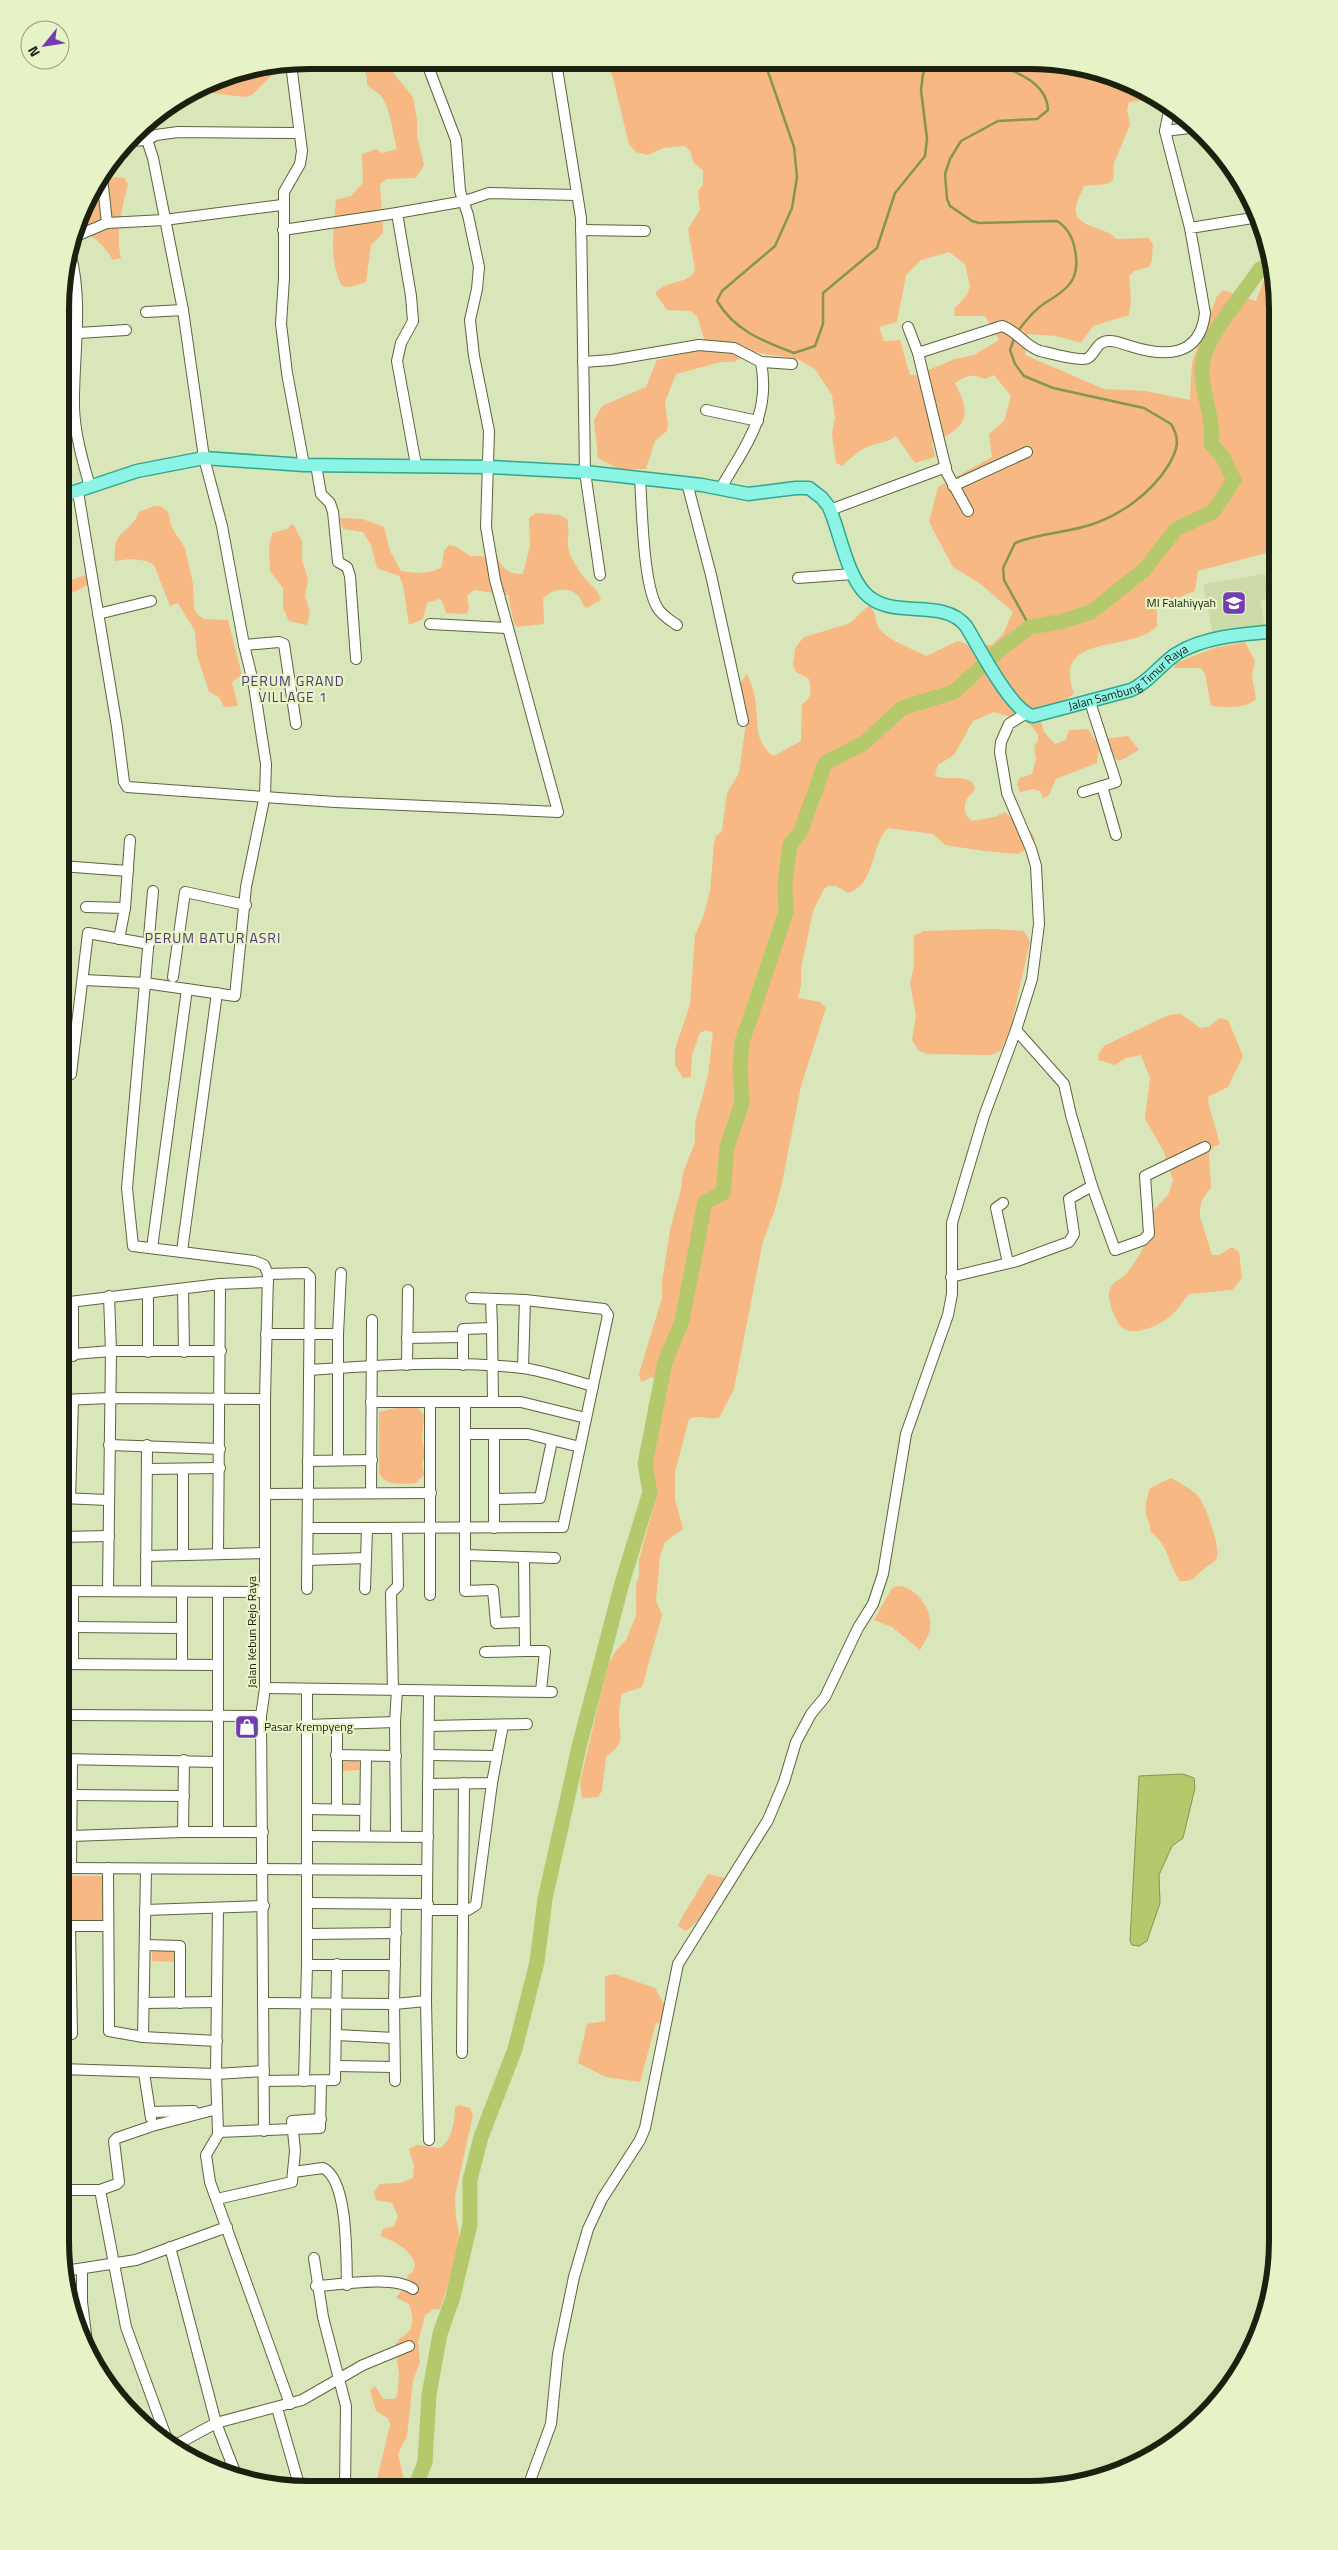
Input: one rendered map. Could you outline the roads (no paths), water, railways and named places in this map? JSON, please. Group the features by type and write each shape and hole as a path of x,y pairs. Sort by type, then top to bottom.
{"main road":[{"path":"69,494 138,471 204,458 310,465 416,465 585,472 687,483 748,494 809,488 822,498 830,510 853,574 864,592 874,600 903,609 953,615 962,622 972,635 1010,699 1025,714"},
{"name":"Jalan Sambung Timur Raya","path":"1025,714 1043,715 1141,686 1168,660 1188,648 1208,641 1269,632"}],"street":[{"path":"292,69 302,151 300,164 284,192 282,205 284,278 281,324 287,373 310,465 321,494 330,503 333,512 338,562 349,570 356,659"},
{"path":"72,267 78,302 74,409 98,614 125,785 130,788 335,802 558,812 495,580 486,528 490,467 486,408 471,334 470,320 479,277 479,267 460,191 456,140 429,69"},
{"path":"557,69 581,230 585,472 600,575"},
{"path":"918,353 1002,326 1011,329 1030,347 1081,360 1089,358 1100,344 1109,341 1157,352 1174,353 1183,351 1197,338 1204,323 1205,314 1190,228 1165,131 1169,113"},
{"path":"1165,131 1187,128"},
{"path":"138,141 147,140 156,135 178,132 299,132"},
{"path":"84,980 145,983 235,996 249,871 265,796 266,764 254,686 244,645 222,526 204,458 183,310 153,158 147,140"},
{"path":"103,185 108,223"},
{"path":"283,230 464,201 489,193 577,196"},
{"path":"80,234 108,223 164,220 282,205"},
{"path":"397,213 411,296 413,321 398,350 397,361 416,465"},
{"path":"1190,228 1251,218"},
{"path":"581,230 645,231"},
{"path":"146,312 183,310"},
{"path":"908,327 918,353 946,467 953,486 968,511"},
{"path":"78,334 126,330"},
{"path":"583,362 611,360 699,345 734,348 761,362 775,365 792,364"},
{"path":"721,488 758,421 763,400 761,362"},
{"path":"706,410 758,421"},
{"path":"953,486 1027,452"},
{"path":"830,510 946,467"},
{"path":"640,478 646,562 654,602 658,609 677,625"},
{"path":"687,483 711,575 743,721"},
{"path":"798,578 853,574"},
{"path":"98,614 150,602"},
{"path":"430,624 507,628"},
{"path":"244,645 279,642 284,644 296,724"},
{"path":"1083,792 1116,781 1090,702"},
{"path":"530,2481 551,2424 558,2354 574,2277 588,2229 602,2199 640,2140 645,2128 678,1964 768,1820 784,1782 796,1742 811,1714 825,1697 858,1628 872,1604 883,1574 906,1434 948,1315 952,1294 952,1222 984,1116 1016,1030 1032,979 1039,924 1038,884 1031,849 1007,792 1000,752 1001,742 1009,724 1025,714"},
{"path":"1102,786 1116,835"},
{"path":"119,939 124,908 130,840"},
{"path":"69,866 128,870"},
{"path":"153,891 127,1188 132,1245 254,1261 264,1265 268,1278"},
{"path":"173,977 185,892 246,905"},
{"path":"86,907 124,908"},
{"path":"69,1074 71,1074 84,980 88,933 149,944"},
{"path":"152,1248 188,989"},
{"path":"182,1251 217,993"},
{"path":"1016,1030 1064,1084 1092,1186 1115,1250 1143,1240 1149,1234 1144,1176 1205,1147"},
{"path":"951,1277 1008,1263 1069,1242 1074,1234 1069,1199 1092,1186"},
{"path":"1003,1203 996,1208 1008,1263"},
{"path":"69,1302 306,1273 309,1275 307,1589"},
{"path":"338,1460 338,1334 341,1273"},
{"name":"Jalan Kebun Rejo Raya","path":"264,2131 264,1906 260,1716 265,1688 265,1399 268,1278"},
{"path":"218,1554 221,1398 220,1284"},
{"path":"183,1289 184,1352"},
{"path":"407,1365 408,1290"},
{"path":"148,1293 148,1352"},
{"path":"108,1590 111,1351 109,1296"},
{"path":"308,1528 563,1527 608,1315 606,1310 525,1300 471,1298"},
{"path":"491,1299 492,1401"},
{"path":"523,1368 525,1300"},
{"path":"73,1302 73,1356"},
{"path":"371,1493 372,1320"},
{"path":"463,1365 464,1328 492,1328"},
{"path":"266,1334 338,1334"},
{"path":"407,1338 463,1337"},
{"path":"69,1356 111,1351 221,1351"},
{"path":"309,1370 407,1365 492,1366 523,1368 593,1386"},
{"path":"69,1401 110,1398 265,1399"},
{"path":"69,1471 73,1401"},
{"path":"371,1402 521,1402 586,1418"},
{"path":"430,1402 432,1528 430,1594"},
{"path":"464,1402 465,1591 493,1590 496,1624 524,1622"},
{"path":"464,1434 528,1434 580,1447"},
{"path":"494,1435 494,1528"},
{"path":"494,1499 540,1498 552,1441"},
{"path":"109,1445 220,1448"},
{"path":"146,1591 148,1445"},
{"path":"308,1461 372,1460"},
{"path":"147,1469 220,1468"},
{"path":"183,1469 183,1554"},
{"path":"266,1494 431,1493"},
{"path":"69,1498 108,1500"},
{"path":"366,1589 367,1528"},
{"path":"396,1836 395,1690 391,1594 398,1586 397,1528"},
{"path":"69,1537 109,1536"},
{"path":"146,1556 264,1553"},
{"path":"465,1555 555,1558"},
{"path":"308,1560 366,1558"},
{"path":"524,1558 525,1652"},
{"path":"69,1591 264,1592"},
{"path":"73,1591 73,1664"},
{"path":"182,1592 182,1664"},
{"path":"218,1592 218,1832"},
{"path":"72,1627 181,1628"},
{"path":"265,1688 307,1690 546,1691 546,1651 485,1652"},
{"path":"69,1664 218,1665"},
{"path":"304,2081 307,1965 307,1690"},
{"path":"429,1691 430,1755 428,1784 426,2002 429,2140"},
{"path":"69,1715 260,1716"},
{"path":"306,1725 395,1722"},
{"path":"430,1726 503,1726 527,1724"},
{"path":"337,1725 337,1809"},
{"path":"307,1903 396,1904 461,1910 472,1909 478,1902 492,1783 503,1726"},
{"path":"336,1755 396,1756"},
{"path":"430,1755 497,1756"},
{"path":"365,1836 366,1756"},
{"path":"69,1760 218,1762"},
{"path":"72,1760 71,1868 263,1867 307,1870 427,1870"},
{"path":"183,1832 184,1760"},
{"path":"462,2053 461,1910 464,1783"},
{"path":"428,1784 492,1783"},
{"path":"72,1795 184,1796"},
{"path":"307,1809 365,1810"},
{"path":"71,1836 183,1832 263,1832"},
{"path":"307,1836 428,1837"},
{"path":"108,1868 108,2029 110,2032 143,2037 217,2041"},
{"path":"143,2037 146,1869"},
{"path":"395,2081 394,1965 396,1904"},
{"path":"145,1910 264,1906"},
{"path":"218,1908 217,2041 214,2110 219,2132 206,2155 208,2177 290,2404"},
{"path":"69,1926 108,1926"},
{"path":"307,1934 396,1933"},
{"path":"145,1945 180,1946 180,2003"},
{"path":"69,2069 264,2076 304,2081 334,2081 337,2066 337,1964"},
{"path":"307,1965 394,1965"},
{"path":"144,2003 217,2002"},
{"path":"263,2003 394,2004 426,2002"},
{"path":"69,2019 72,2034 69,2034"},
{"path":"337,2035 394,2038"},
{"path":"337,2066 394,2067"},
{"path":"144,2073 152,2126"},
{"path":"217,2199 287,2184 293,2180 294,2120 321,2119 321,2081"},
{"path":"150,2112 214,2110"},
{"path":"69,2190 100,2190 119,2183 116,2139 152,2126 214,2110"},
{"path":"219,2132 293,2130"},
{"path":"293,2172 323,2168 329,2172 336,2183 345,2234 347,2285"},
{"path":"100,2190 126,2327 165,2433"},
{"path":"71,2271 136,2260 227,2227"},
{"path":"170,2247 216,2423 234,2470"},
{"path":"314,2258 316,2286 330,2349 340,2379 346,2406 346,2481"},
{"path":"82,2270 82,2302 85,2329"},
{"path":"316,2286 400,2283 413,2289"},
{"path":"179,2443 216,2423 277,2408 320,2392 378,2358 410,2346"},
{"path":"277,2408 298,2481"}],"waterway":[{"path":"767,69 794,147 797,177 792,208 775,246 722,291 717,301 732,320 751,334 794,353 815,346 823,324 823,293 877,248 895,193 925,156 927,139 921,90 926,69"},
{"path":"1008,69 1037,86 1043,93 1048,110 1037,119 998,121 961,141 950,159 945,174 947,199 950,206 972,221 979,223 1057,221 1067,230 1071,237 1076,260 1074,277 1066,288 1037,309 1018,331"},
{"path":"418,2481 425,2462 429,2395 440,2334 453,2297 470,2224 470,2180 481,2137 515,2049 537,1962 545,1899 579,1747 622,1583 650,1492 645,1464 665,1362 682,1321 705,1202 723,1193 727,1147 742,1103 740,1068 742,1042 786,912 785,882 790,845 801,831 825,763 864,743 902,708 954,692 1002,648 1030,627 1060,622 1091,612 1144,570 1176,529 1213,512 1234,480 1222,456 1211,444 1210,415 1202,378 1204,356 1225,317 1260,269 1266,267"},
{"path":"1015,336 1010,350 1015,364 1024,376 1053,388 1144,408 1171,424 1177,440 1174,455 1161,476 1144,494 1124,509 1090,525 1033,537 1015,543 1003,568 1004,580 1030,627"}],"place":[{"name":"MI Falahiyyah","path":"1234,603"},
{"name":"Pasar Krempyeng","path":"247,1727"}],"district":[{"name":"PERUM GRAND VILLAGE 1","path":"293,690"},
{"name":"PERUM BATUR ASRI","path":"213,938"}]}
